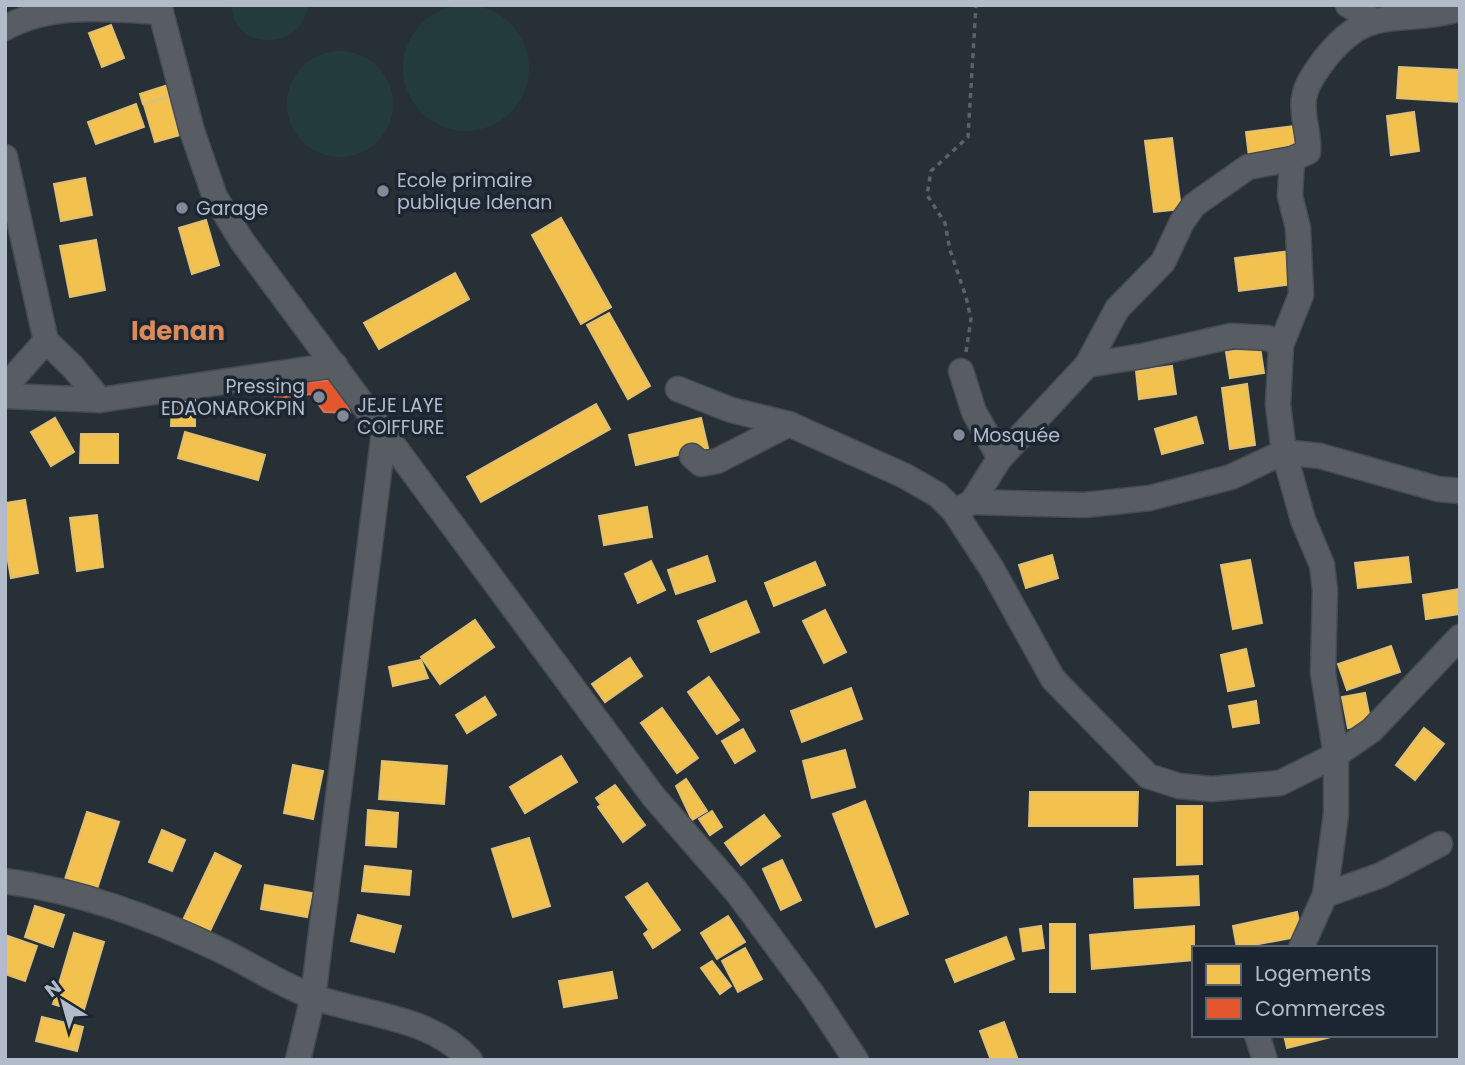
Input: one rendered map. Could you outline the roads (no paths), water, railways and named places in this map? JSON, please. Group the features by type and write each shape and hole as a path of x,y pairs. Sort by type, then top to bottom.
{"street":[{"path":"1348,5 1373,20"},
{"path":"5,28 60,10 160,9 192,131 215,197 242,241 653,796 751,912 813,995 856,1060"},
{"path":"963,507 1000,458 1087,365 1117,309 1163,262 1182,222 1194,205 1248,167 1292,159 1308,152 1304,97 1314,74 1334,48 1356,27 1373,20 1431,17 1460,9"},
{"path":"5,157 46,341 74,367 100,400"},
{"path":"1292,159 1290,196 1298,228 1301,295 1281,345 1278,405 1284,452 1303,520 1322,565 1325,590 1323,673 1336,755 1336,814 1325,895 1302,946"},
{"path":"1087,365 1143,356 1231,336 1268,338 1281,345"},
{"path":"5,387 46,341"},
{"path":"5,396 100,400 335,365"},
{"path":"961,371 974,412 1000,458"},
{"path":"678,389 730,410 789,424 905,476 963,507 1085,505 1150,498 1231,477 1284,452 1320,456 1438,489 1460,491"},
{"path":"692,456 701,464 717,461 789,424"},
{"path":"298,1060 313,997 384,432"},
{"path":"963,507 992,569 1053,679 1148,776 1180,786 1212,789 1280,783 1336,755 1372,730 1460,637"},
{"path":"1325,895 1381,876 1440,844"},
{"path":"5,881 49,887 151,918 313,997 434,1032 457,1045 470,1060"},
{"path":"1258,1037 1265,1060"}],"place":[{"name":"Ecole primaire publique Idenan","path":"383,191"},
{"name":"Garage","path":"182,208"},
{"name":"Pressing EDAONAROKPIN","path":"319,397"},
{"name":"JEJE LAYE COIFFURE","path":"343,416"},
{"name":"Mosquée","path":"959,435"}],"district":[{"name":"Idenan","path":"178,331"}]}
